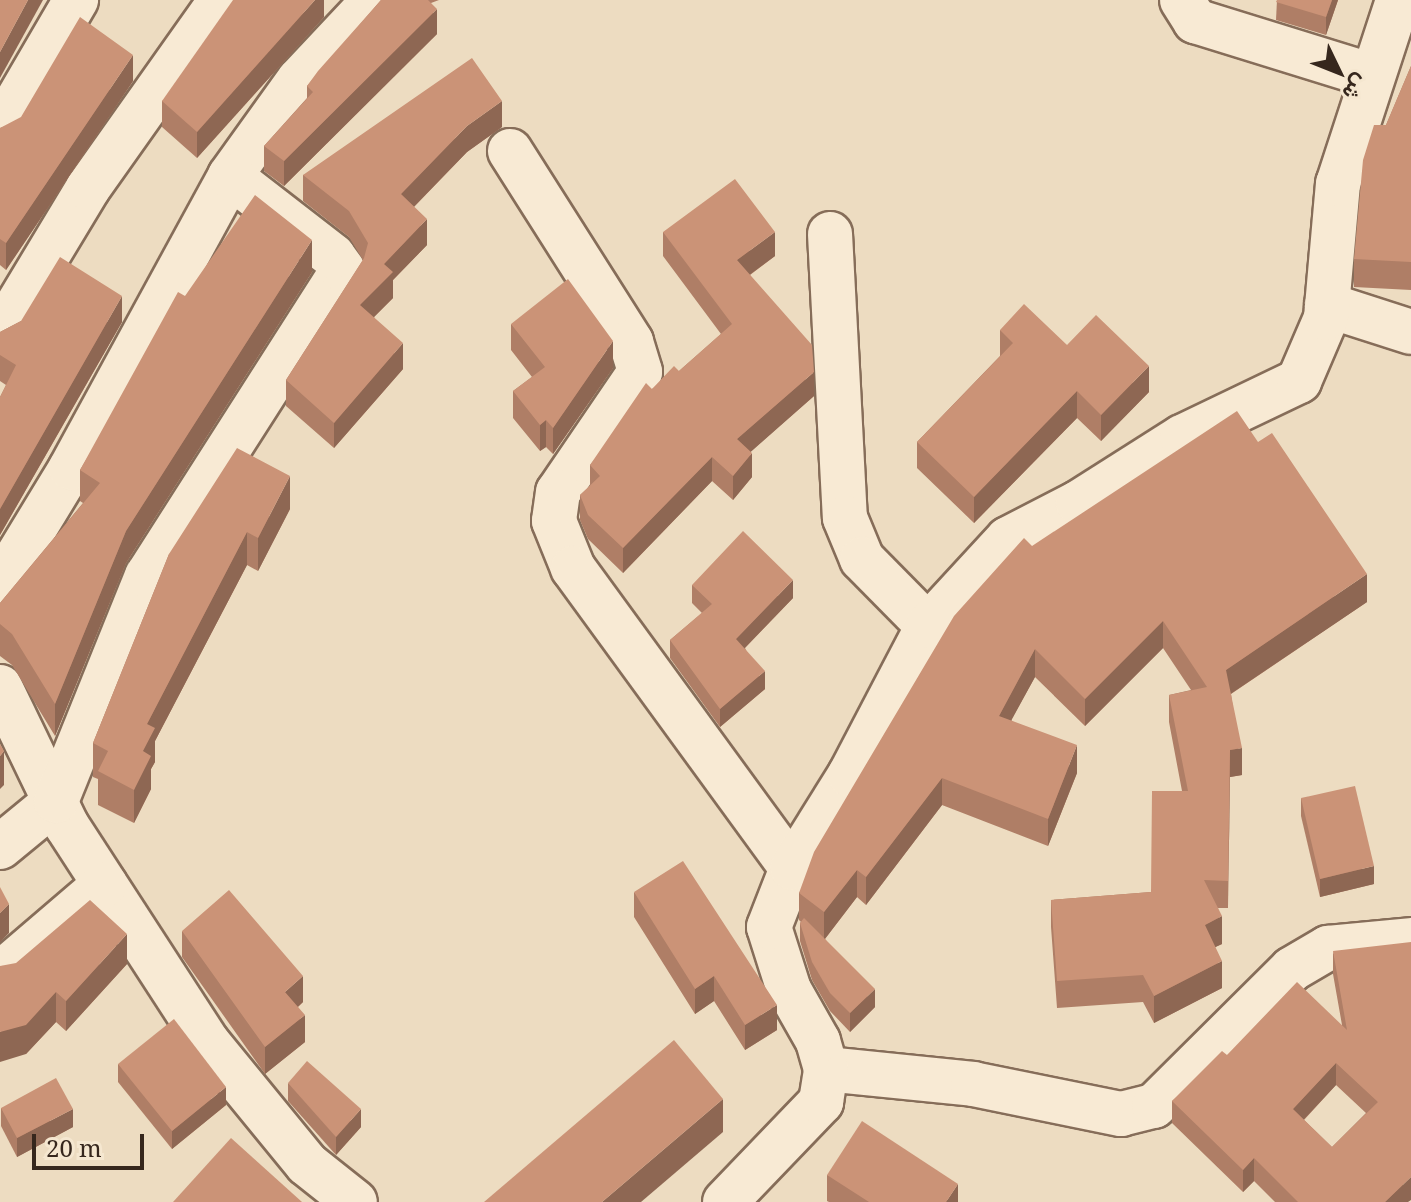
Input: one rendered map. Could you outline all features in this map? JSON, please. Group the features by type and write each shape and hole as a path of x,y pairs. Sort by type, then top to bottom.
{"street":[{"path":"0,130 76,0"},
{"path":"0,334 88,188 221,0"},
{"path":"0,585 71,468 230,176 299,80 374,0"},
{"path":"725,1202 821,1102 826,1069 818,1041 789,990 769,927 792,868 850,775 928,626 1008,539 1078,503 1182,437 1299,381 1327,305 1338,184 1398,0"},
{"path":"1192,7 1373,76"},
{"path":"510,151 631,342 640,372 558,492 554,521 573,568 792,868"},
{"path":"0,847 56,801 147,576 343,270 333,256 230,176"},
{"path":"830,234 845,518 862,559 928,626"},
{"path":"1327,305 1411,332"},
{"path":"0,687 56,801 105,884 208,1043 307,1164 355,1202"},
{"path":"0,974 105,884"},
{"path":"826,1069 973,1084 1121,1114 1154,1106 1292,969 1328,948 1411,940"}],"building":[{"path":"0,0 28,0 0,52"},
{"path":"233,0 315,0 197,132 162,101"},
{"path":"381,0 428,0 437,9 284,161 264,146 313,92 307,86 318,71"},
{"path":"1277,0 1332,0 1326,17"},
{"path":"80,17 133,55 6,243 0,239 0,128 21,117"},
{"path":"472,58 502,101 467,126 401,194 427,219 384,264 393,272 360,305 403,343 334,423 286,380 364,258 368,243 349,211 303,175"},
{"path":"1411,66 1411,262 1354,259 1363,160 1374,125 1386,125"},
{"path":"735,179 775,232 737,260 812,345 814,372 737,439 752,453 733,476 712,457 623,548 588,515 580,495 600,476 590,465 646,383 652,389 674,366 679,371 732,324 663,232"},
{"path":"255,195 312,240 126,531 55,704 12,634 0,624 0,603 100,483 80,470 178,292 185,296"},
{"path":"60,257 122,296 0,509 0,397 16,365 0,355 0,332 21,321"},
{"path":"568,279 613,341 553,428 546,420 540,425 513,391 545,367 511,324"},
{"path":"1024,304 1067,345 1096,315 1149,366 1101,415 1077,391 974,497 917,442 1013,343 1000,330"},
{"path":"1237,411 1258,442 1272,433 1367,574 1226,670 1242,748 1230,750 1228,881 1204,880 1222,916 1205,925 1222,961 1154,996 1143,975 1057,981 1051,900 1151,892 1152,791 1188,791 1169,695 1207,687 1163,621 1085,699 1035,649 999,716 1077,745 1048,819 942,778 866,877 857,870 824,912 799,893 814,852 954,616 1024,538 1032,546"},
{"path":"237,448 290,476 258,538 247,532 147,724 155,728 143,751 151,756 134,790 98,771 108,751 93,743 169,554"},
{"path":"743,531 793,580 736,639 765,671 720,709 670,640 712,604 692,585"},
{"path":"1355,786 1374,866 1320,879 1301,798"},
{"path":"683,861 777,1005 745,1025 714,976 695,989 634,892"},
{"path":"0,887 9,904 0,913"},
{"path":"229,890 303,976 285,992 305,1015 265,1047 182,931"},
{"path":"90,900 127,934 66,1001 56,992 26,1025 0,1032 0,966 16,963"},
{"path":"804,918 875,989 850,1013 830,993 812,962 800,923"},
{"path":"1411,942 1411,1177 1385,1202 1298,1202 1254,1158 1243,1170 1172,1101 1222,1051 1227,1055 1297,982 1347,1030 1333,951","holes":["1336,1063 1378,1102 1332,1147 1293,1109"]},
{"path":"174,1019 226,1087 172,1131 118,1064"},
{"path":"674,1040 723,1099 602,1202 484,1202"},
{"path":"307,1061 361,1109 336,1137 288,1083"},
{"path":"56,1078 73,1109 17,1138 1,1108"},
{"path":"862,1121 958,1184 946,1202 869,1202 827,1175"},
{"path":"231,1138 302,1202 173,1202"}]}
